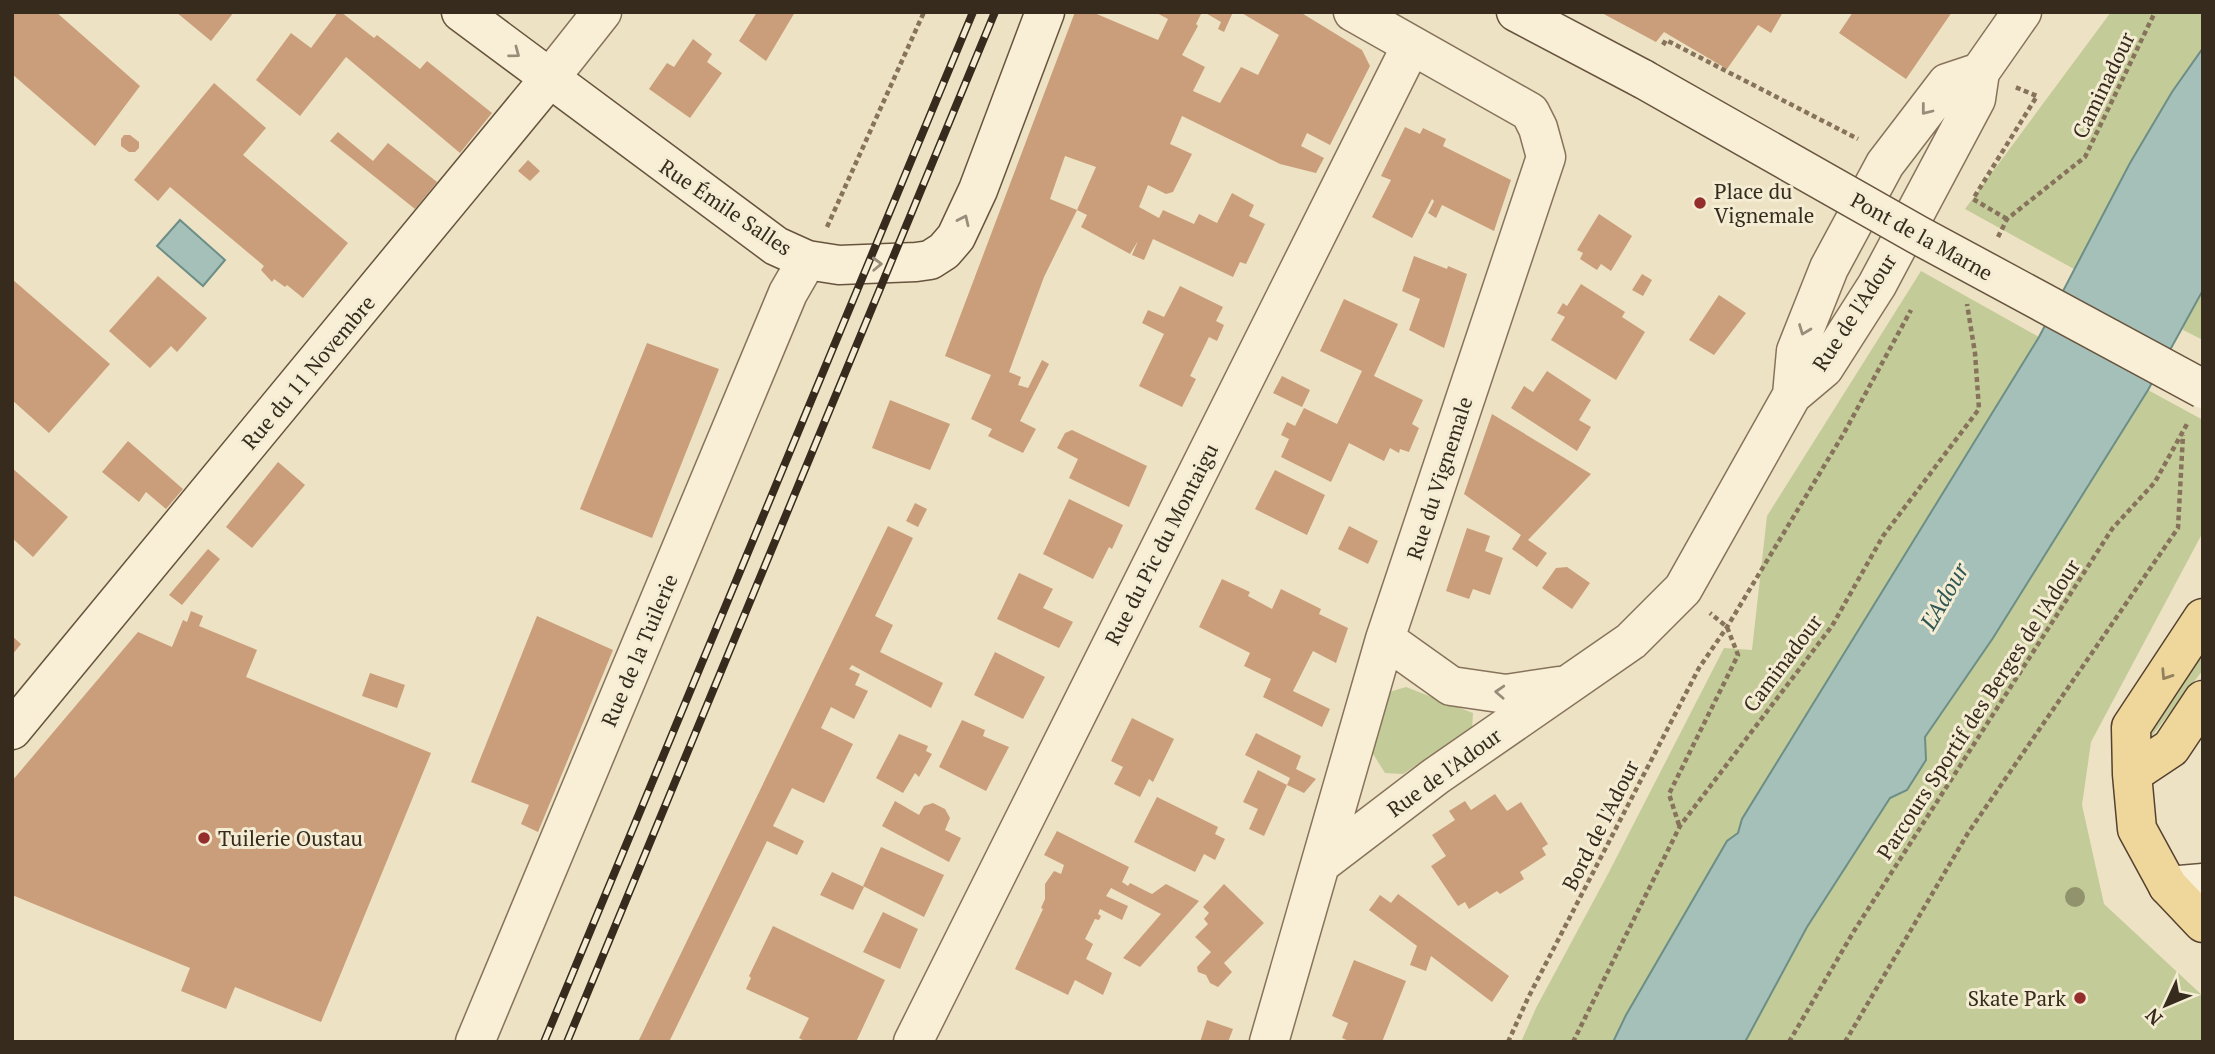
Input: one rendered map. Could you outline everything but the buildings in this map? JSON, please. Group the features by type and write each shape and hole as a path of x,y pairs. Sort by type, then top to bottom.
{"main road":[{"path":"2203,618 2132,727 2132,774 2137,829 2185,884 2203,923"},
{"path":"2132,774 2171,748 2203,700"}],"street":[{"name":"Rue Émile Salles","path":"461,12 776,246 814,261 839,265 930,260 944,251 956,237 978,190 1045,12"},
{"name":"Rue du 11 Novembre","path":"12,730 602,12"},
{"name":"Rue du Vignemale","path":"1269,1042 1385,639 1546,158 1538,128 1530,112 1353,12"},
{"name":"Pont de la Marne","path":"1516,12 1643,79 1918,235 2196,404"},
{"name":"Rue de l'Adour","path":"1322,863 1436,776 1632,641 1684,589 1791,395 1824,368 1877,285 1976,99 1980,72 2022,12"},
{"name":"Rue du Pic du Montaigu","path":"913,1042 1411,46"},
{"name":"Rue de l'Adour","path":"1791,395 1796,351 1829,268 1885,164 1947,83 1980,72"},
{"name":"Rue de la Tuilerie","path":"475,1042 788,293 814,261"},
{"name":"Rue de l'Adour","path":"1385,639 1451,686 1506,694 1568,685"}],"path":[{"path":"814,261 827,223 924,12"},
{"name":"Caminadour","path":"1980,72 2037,96 1973,199 2007,219 2085,157 2155,12"},
{"path":"1665,40 1857,139"},
{"name":"Caminadour","path":"1573,1042 1680,826 1832,626 1883,536 1979,409 1975,353 1966,301"},
{"name":"Bord de l'Adour","path":"1508,1042 1528,998 1699,668 1727,627 1844,433 1912,308"},
{"name":"Parcours Sportif des Berges de l'Adour","path":"1789,1042 1854,931 2104,541 2155,482 2196,404"},
{"path":"1845,1042 1968,833 2178,528 2183,430"},
{"path":"1680,826 1670,794 1738,655 1727,627 1684,589"}],"green space":[{"path":"2111,12 2203,12 2203,48 2172,92 2130,163 2074,269 1965,209"},
{"path":"1921,271 2039,337 1742,819 1738,833 1727,841 1613,1042 1521,1042 1536,1008 1724,648 1752,650 1767,516"},
{"path":"2203,290 2203,340 2183,330 2185,319"},
{"path":"2148,390 2203,420 2203,532 2091,742 2082,805 2104,904 2203,996 2203,1042 1745,1042 1807,927 1890,798 1925,760 1925,737 1993,638"},
{"path":"2203,638 2203,670 2148,741 2144,738"},
{"path":"1406,687 1473,713 1472,729 1403,774 1385,773 1370,749 1386,693"}],"water":[{"name":"L'Adour","path":"2203,48 2203,290 2148,390 1993,638 1925,737 1926,760 1907,790 1890,798 1807,927 1745,1042 1613,1042 1727,841 1738,833 1742,819 2039,337 2130,163 2172,92"},
{"path":"180,220 225,260 203,286 157,246"}],"railway":[{"path":"544,1042 973,12"},
{"path":"567,1042 995,12"}],"place":[{"name":"Place du Vignemale","path":"1700,203"},
{"name":"Tuilerie Oustau","path":"204,838"},
{"name":"Skate Park","path":"2080,998"}]}
